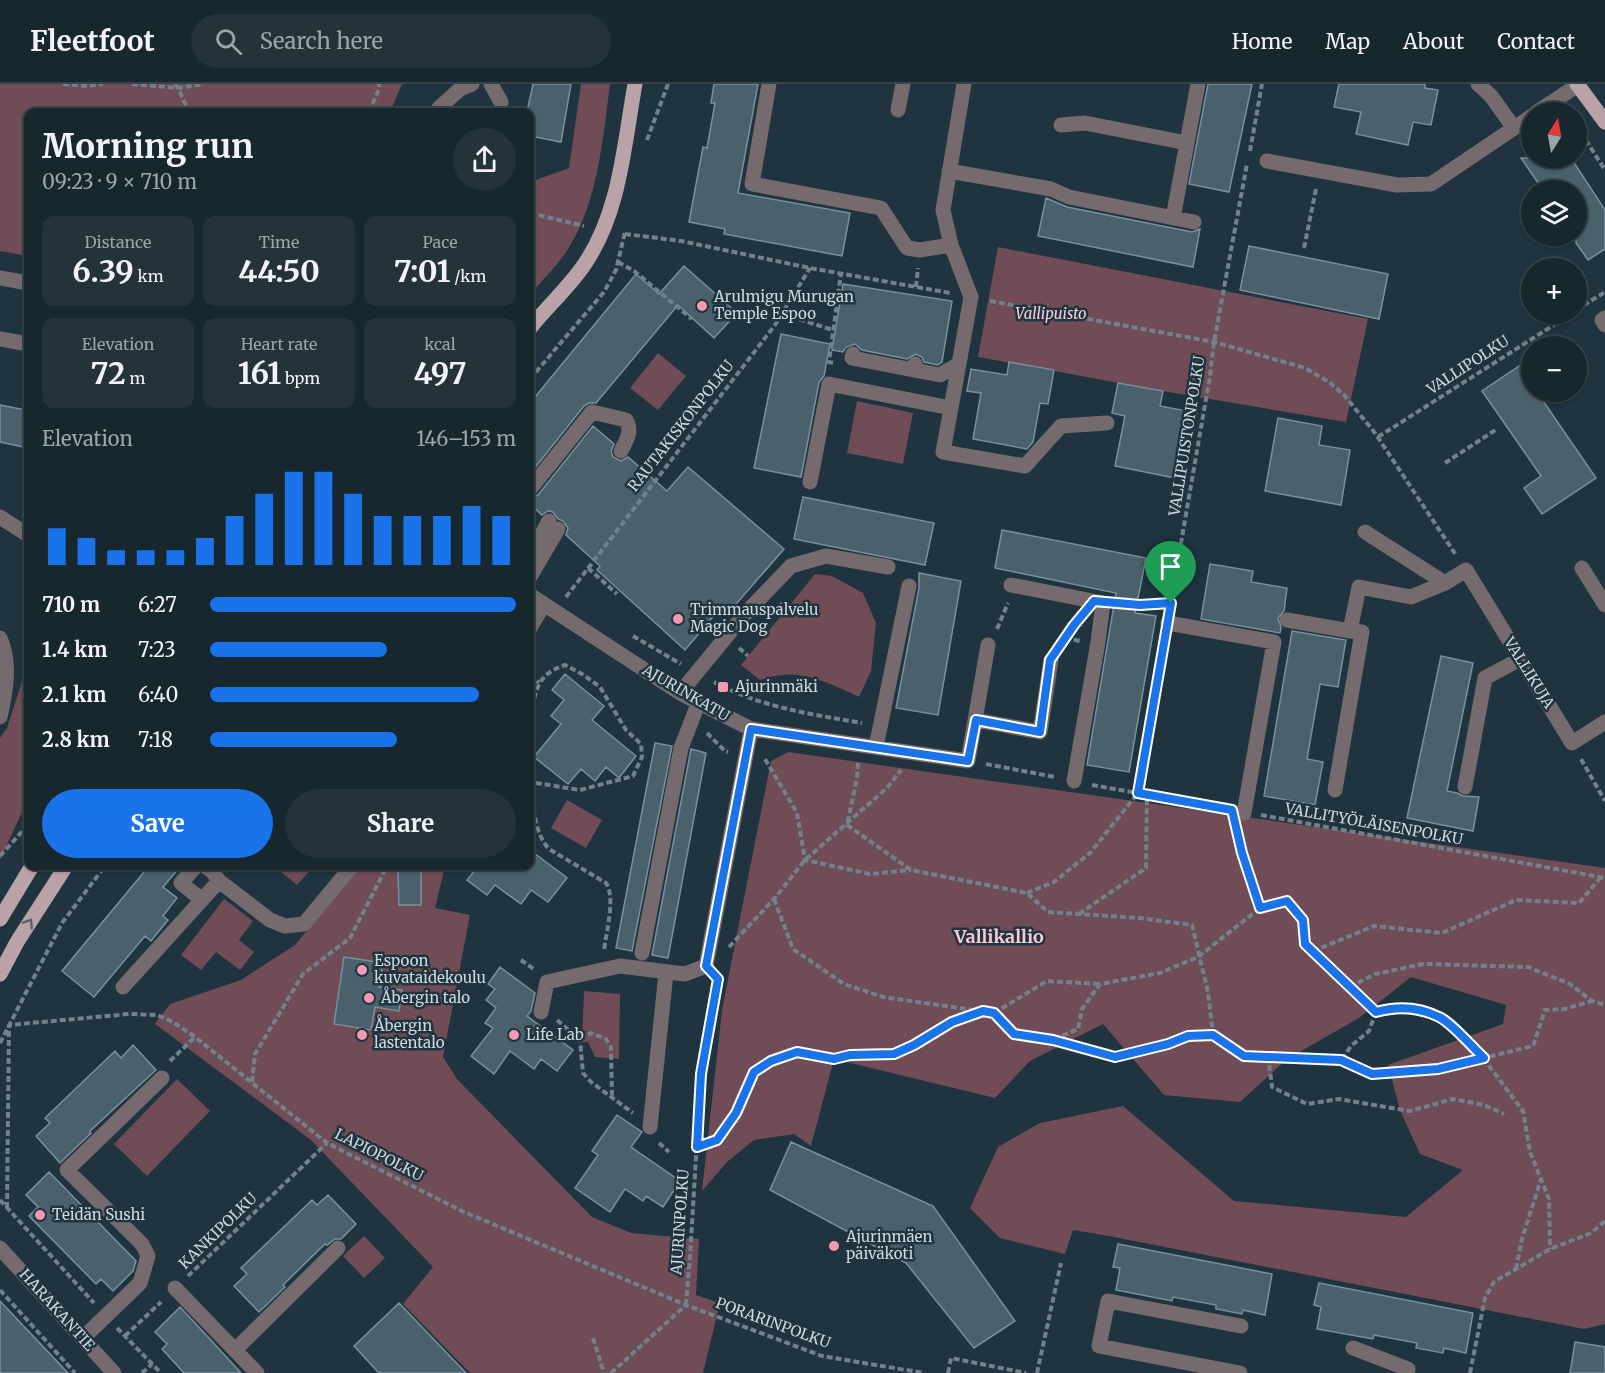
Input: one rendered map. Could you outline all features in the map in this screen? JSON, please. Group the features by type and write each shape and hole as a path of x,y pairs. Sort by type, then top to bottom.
{"main road":[{"path":"534,323 583,267 607,221 615,193 635,84"},
{"path":"1578,85 1605,122"},
{"path":"0,919 30,870"},
{"path":"0,974 17,942 63,870"}],"street":[{"path":"439,108 460,89 472,84"},
{"path":"491,84 501,102"},
{"path":"769,84 752,184 881,208 907,248 920,250 951,245"},
{"path":"898,110 903,84"},
{"path":"959,84 943,210 951,245 971,297 943,452 1025,466 1061,426 1107,423"},
{"path":"1173,218 1198,84"},
{"path":"1478,84 1491,96 1514,128"},
{"path":"1552,102 1578,85"},
{"path":"1061,125 1085,123 1187,143"},
{"path":"1268,161 1396,185 1431,184 1521,123"},
{"path":"949,171 1052,189 1069,197 1194,222"},
{"path":"0,278 24,282"},
{"path":"1605,318 1602,320 1605,325"},
{"path":"0,339 24,343"},
{"path":"853,354 852,358 915,367 940,375 959,364"},
{"path":"810,482 829,384 951,408"},
{"path":"534,484 592,412 626,420 630,427 621,451"},
{"path":"0,517 24,532"},
{"path":"534,550 553,525 534,567"},
{"path":"1365,532 1445,583"},
{"path":"680,693 744,615 791,566 826,556 888,567"},
{"path":"1582,568 1605,605"},
{"path":"1350,630 1359,587 1412,597 1445,583 1466,570"},
{"name":"VALLIKUJA","path":"1466,570 1572,743"},
{"path":"876,747 909,586"},
{"path":"1013,586 1098,602 1098,642 1074,781"},
{"name":"AJURINKATU","path":"534,598 698,704 751,729 968,761 976,720"},
{"path":"534,621 544,604"},
{"path":"1287,620 1362,632 1335,790"},
{"path":"1167,623 1274,642 1238,811"},
{"path":"0,638 4,651 7,686 0,717"},
{"path":"988,645 976,720 1040,732 1050,660"},
{"path":"1465,787 1485,678 1521,659"},
{"path":"642,953 681,748 698,704"},
{"path":"1572,743 1605,722"},
{"path":"547,1015 547,982 620,966 685,974 706,966 751,729"},
{"path":"192,870 181,883 202,900"},
{"path":"211,870 219,881 270,921 285,926 304,924 349,870"},
{"path":"123,987 219,881"},
{"path":"650,1127 666,973"},
{"path":"83,1338 140,1283 148,1256 142,1244 67,1170 162,1078"},
{"name":"HARAKANTIE","path":"0,1248 83,1338 105,1370"},
{"path":"235,1350 338,1248"},
{"path":"175,1288 257,1373"},
{"path":"1240,1373 1099,1346 1108,1301 1241,1326"},
{"path":"1353,1348 1408,1369 1407,1373"}],"path":[{"path":"63,84 86,86 103,84"},
{"path":"132,84 178,88 204,84"},
{"path":"175,84 187,108"},
{"path":"371,108 379,84"},
{"name":"VALLIPUISTONPOLKU","path":"1138,793 1214,342 1262,84"},
{"path":"1587,142 1605,170"},
{"path":"1304,248 1319,170"},
{"path":"534,214 575,222 600,236"},
{"path":"625,234 681,241 810,268 1214,342 1305,368 1329,382 1344,395 1378,437 1466,570"},
{"path":"618,262 634,271 692,319"},
{"name":"RAUTAKISKONPOLKU","path":"567,596 782,314 810,268"},
{"path":"829,384 834,363 829,362 842,273"},
{"path":"1587,303 1605,292"},
{"path":"782,314 833,330"},
{"name":"VALLIPOLKU","path":"1378,437 1555,324"},
{"path":"1445,463 1497,429"},
{"path":"588,568 617,594"},
{"path":"534,578 574,601"},
{"path":"988,645 996,634 1013,586"},
{"path":"1050,660 1074,625 1098,602 1140,605 1171,603"},
{"path":"628,634 696,673 747,698 788,710 881,727"},
{"path":"534,701 539,683 550,671 565,665 600,687 626,730 642,744 642,757 633,776 579,790 534,783"},
{"path":"534,679 539,683"},
{"path":"1572,743 1605,801"},
{"path":"847,825 857,778 859,745"},
{"path":"725,952 774,899 805,860 887,788 914,753"},
{"path":"765,759 797,813 805,860"},
{"path":"1027,893 1054,882 1090,853 1138,793"},
{"name":"VALLITYÖLÄISENPOLKU","path":"1138,793 1603,877"},
{"path":"1079,914 1146,868 1147,795"},
{"path":"534,804 542,842 549,849 609,887 610,910 607,929"},
{"path":"1238,811 1242,853 1260,908"},
{"path":"847,825 911,870"},
{"path":"0,856 24,829"},
{"path":"805,860 870,874 911,870 1027,893 1048,912 1139,918 1192,925 1208,992 1213,1035"},
{"path":"0,1043 62,923 102,870"},
{"path":"252,1083 255,1054 303,974 350,939 385,870"},
{"path":"1313,951 1374,926 1442,933 1516,900 1579,903 1603,877"},
{"path":"774,899 793,949 844,984 883,997 994,1013 1014,1034 1053,1040 1115,1057 1168,1044 1188,1036 1213,1035 1244,1056 1341,1060 1372,1074 1438,1069 1533,1046 1545,1010 1565,1009 1592,1001"},
{"path":"994,1013 1047,981 1100,984 1160,973 1198,957 1260,908 1287,901 1303,920 1305,944 1376,1012"},
{"path":"521,960 542,975"},
{"path":"1350,987 1375,974 1422,964 1528,967 1570,984 1592,1001 1605,1005"},
{"name":"AJURINPOLKU","path":"686,1305 701,1074 718,979 706,966"},
{"path":"1053,1040 1078,1029 1082,1009 1100,984"},
{"path":"1376,1012 1391,1008 1412,1008 1441,1017 1484,1058 1523,1111 1530,1152 1549,1199 1550,1249"},
{"path":"697,1147 717,1140 736,1113 754,1072 771,1061 797,1052 834,1059 850,1055 894,1054 952,1022 983,1011"},
{"path":"1341,1060 1351,1046 1368,1031 1376,1012"},
{"name":"LAPIOPOLKU","path":"9,1025 129,1014 157,1015 173,1022 195,1037 327,1143 464,1212 686,1305"},
{"path":"547,1015 571,1030 580,1040 583,1073 591,1082 650,1127 658,1143 669,1152"},
{"path":"8,1208 9,1025"},
{"path":"580,1040 591,1033 606,1039 611,1047 612,1098"},
{"path":"162,1078 167,1064 195,1037"},
{"path":"1268,1056 1272,1087 1307,1104 1339,1098 1410,1111 1453,1099 1484,1105 1504,1113"},
{"name":"KANKIPOLKU","path":"125,1336 327,1143"},
{"path":"1516,1269 1522,1239 1541,1179"},
{"path":"0,1200 161,1373"},
{"path":"1470,1373 1485,1298 1494,1282 1550,1249 1591,1233 1605,1221"},
{"path":"1037,1373 1061,1263"},
{"path":"0,1290 75,1373"},
{"path":"611,1373 686,1305"},
{"name":"PORARINPOLKU","path":"686,1305 822,1356 924,1373"},
{"path":"594,1338 604,1373"},
{"path":"948,1373 951,1358 1026,1373"},
{"path":"142,1373 152,1364"}],"green space":[{"path":"0,84 402,84 392,108 24,108 24,255 0,251"},
{"path":"581,84 610,84 602,148 586,211 568,249 534,291 534,181 569,168"},
{"name":"Vallipuisto","path":"998,247 1368,319 1346,422 978,357"},
{"path":"658,353 686,376 658,410 630,388"},
{"path":"857,401 913,413 903,464 847,453"},
{"path":"815,574 832,576 863,593 876,623 871,671 859,697 822,681 802,676 780,675 760,680 741,665"},
{"path":"24,675 24,808 0,860 0,738 7,728"},
{"name":"Vallikallio","path":"788,752 1605,868 1605,1324 1584,1329 1073,1230 1065,1254 1000,1238 970,1208 998,1147 1040,1123 1123,1106 1234,1201 1406,1217 1463,1170 1420,1154 1400,1110 1388,1065 1503,1024 1506,1005 1411,977 1359,1018 1287,1059 1240,1102 1164,1095 1103,1024 1030,1061 995,1098 834,1059 811,1146 794,1134 754,1140 727,1162 702,1191 722,1010 771,761"},
{"path":"567,800 602,820 586,848 551,828"},
{"path":"279,870 310,870 297,885"},
{"path":"357,870 444,870 435,908 470,915 443,1057 457,1079 592,1217 631,1233 699,1239 696,1295 720,1303 703,1373 470,1373 403,1304 433,1267 311,1140 155,1024 170,1004 241,980 295,945"},
{"path":"224,899 253,921 239,940 254,952 240,970 216,952 201,970 181,955"},
{"path":"584,991 620,994 619,1059 595,1057 588,1042 582,1042"},
{"path":"177,1079 210,1111 147,1176 114,1144"},
{"path":"364,1236 385,1258 364,1278 343,1256"}],"building":[{"path":"533,84 571,84 561,142 534,137 534,108 528,108"},
{"path":"714,84 758,84 738,193 850,213 842,256 724,234 725,229 689,222 703,147 707,148 715,103 711,103"},
{"path":"1208,84 1252,84 1229,192 1189,184"},
{"path":"1339,84 1425,84 1425,88 1438,90 1431,125 1413,122 1408,145 1356,134 1361,112 1334,107"},
{"path":"1528,168 1578,168 1585,180 1536,180"},
{"path":"1587,182 1605,210 1605,249 1588,260 1578,246 1587,246"},
{"path":"1046,198 1067,207 1192,232 1200,229 1193,267 1038,236"},
{"path":"1249,246 1388,274 1379,319 1240,290"},
{"path":"684,266 737,313 714,338 678,305 596,403 584,406 534,469 534,398 636,274 659,294"},
{"path":"843,284 952,301 942,362 938,365 924,362 922,357 916,354 907,359 862,350 855,344 846,347 843,352 832,350"},
{"path":"781,334 830,344 824,376 819,382 801,477 754,468"},
{"path":"1009,362 1054,370 1048,404 1040,403 1033,442 1027,449 973,439 981,393 967,391 971,369 1007,375"},
{"path":"1519,366 1521,369 1521,402 1544,402 1596,478 1542,514 1524,488 1541,476 1482,391"},
{"path":"1118,383 1163,391 1160,406 1197,413 1192,437 1183,436 1175,478 1115,466 1125,416 1112,413"},
{"path":"0,405 24,410 24,447 0,442"},
{"path":"1278,418 1322,426 1319,445 1350,450 1341,505 1265,491"},
{"path":"593,426 614,444 611,451 613,457 621,461 628,457 667,491 688,467 784,549 730,611 723,605 685,650 597,570 600,566 566,535 568,528 563,521 558,519 553,512 548,511 542,515 534,508 534,497"},
{"path":"803,497 934,523 925,565 794,539"},
{"path":"1002,530 1146,558 1135,613 1156,616 1129,772 1087,765 1116,593 995,568"},
{"path":"1210,564 1253,571 1251,582 1287,588 1284,611 1278,618 1280,633 1201,619"},
{"path":"919,573 961,581 938,715 896,708 919,588"},
{"path":"1292,631 1346,640 1338,687 1320,684 1307,759 1323,762 1315,805 1264,796"},
{"path":"1441,656 1473,663 1447,791 1463,796 1479,797 1473,831 1407,818"},
{"path":"565,674 604,706 592,720 636,756 619,778 606,767 595,781 581,769 568,784 534,757 561,724 551,716 564,700 552,690"},
{"path":"655,743 672,746 632,951 616,948"},
{"path":"691,749 706,753 668,958 652,955"},
{"path":"534,853 567,878 548,902 531,890 521,904 495,885 487,895 467,880 475,870 534,870"},
{"path":"146,870 178,870 163,887 177,898 163,916 168,920 151,941 145,936 94,997 62,971"},
{"path":"398,870 421,870 421,905 399,905"},
{"name":"Åbergin talo","path":"344,957 383,963 379,987 402,990 399,1011 375,1007 371,1030 334,1024"},
{"path":"500,967 535,993 531,1011 527,1016 573,1050 557,1071 541,1059 534,1069 510,1051 494,1074 471,1056 493,1028 485,1023 496,1008 486,1000 495,989 488,984"},
{"path":"133,1045 156,1070 90,1131 91,1133 60,1163 36,1136 50,1123 45,1118 115,1051 121,1058"},
{"path":"617,1115 642,1132 631,1147 680,1181 663,1207 646,1196 643,1201 625,1189 610,1212 575,1188 598,1155 592,1151"},
{"name":"Ajurinmäen päiväkoti","path":"791,1142 933,1206 1015,1321 974,1348 906,1263 770,1190"},
{"path":"49,1172 136,1261 133,1271 113,1291 101,1279 96,1284 29,1216 38,1207 26,1195"},
{"path":"328,1195 356,1224 341,1239 325,1244 259,1312 234,1286 247,1274 241,1268 312,1200 317,1205"},
{"path":"1118,1244 1272,1274 1265,1315 1243,1310 1242,1314 1216,1309 1216,1305 1173,1297 1172,1301 1116,1290 1120,1268 1113,1267"},
{"path":"1319,1283 1473,1313 1466,1353 1444,1348 1443,1353 1416,1348 1417,1343 1374,1335 1373,1339 1317,1329 1321,1307 1314,1305"},
{"path":"0,1301 68,1373 0,1373"},
{"path":"399,1303 466,1373 379,1373 354,1346"},
{"path":"180,1307 241,1373 184,1373 162,1349 167,1344 155,1332"},
{"path":"1575,1342 1605,1347 1605,1373 1570,1373"}],"place":[{"name":"Arulmigu Murugan Temple Espoo","path":"702,306"},
{"name":"Trimmauspalvelu Magic Dog","path":"678,619"},
{"name":"Ajurinmäki","path":"723,687"},
{"name":"Espoon kuvataidekoulu","path":"362,970"},
{"name":"Åbergin talo","path":"369,998"},
{"name":"Åbergin lastentalo","path":"362,1035"},
{"name":"Life Lab","path":"514,1035"},
{"name":"Teidän Sushi","path":"40,1215"},
{"name":"Ajurinmäen päiväkoti","path":"834,1246"}],"district":[{"name":"Vallikallio","path":"999,937"}],"route":[{"path":"1094,601 1140,605 1171,603 1138,793 1232,810 1242,853 1260,908 1272,903 1287,901 1303,920 1305,944 1376,1012 1391,1008 1412,1008 1441,1017 1484,1058 1438,1069 1372,1074 1341,1060 1244,1056 1213,1035 1188,1036 1168,1044 1115,1057 1053,1040 1014,1034 994,1013 983,1011 952,1022 894,1054 850,1055 834,1059 797,1052 771,1061 754,1072 736,1113 717,1140 697,1147 701,1074 718,979 706,966 751,729 968,761 976,720 1040,732 1050,660 1094,601"}]}
